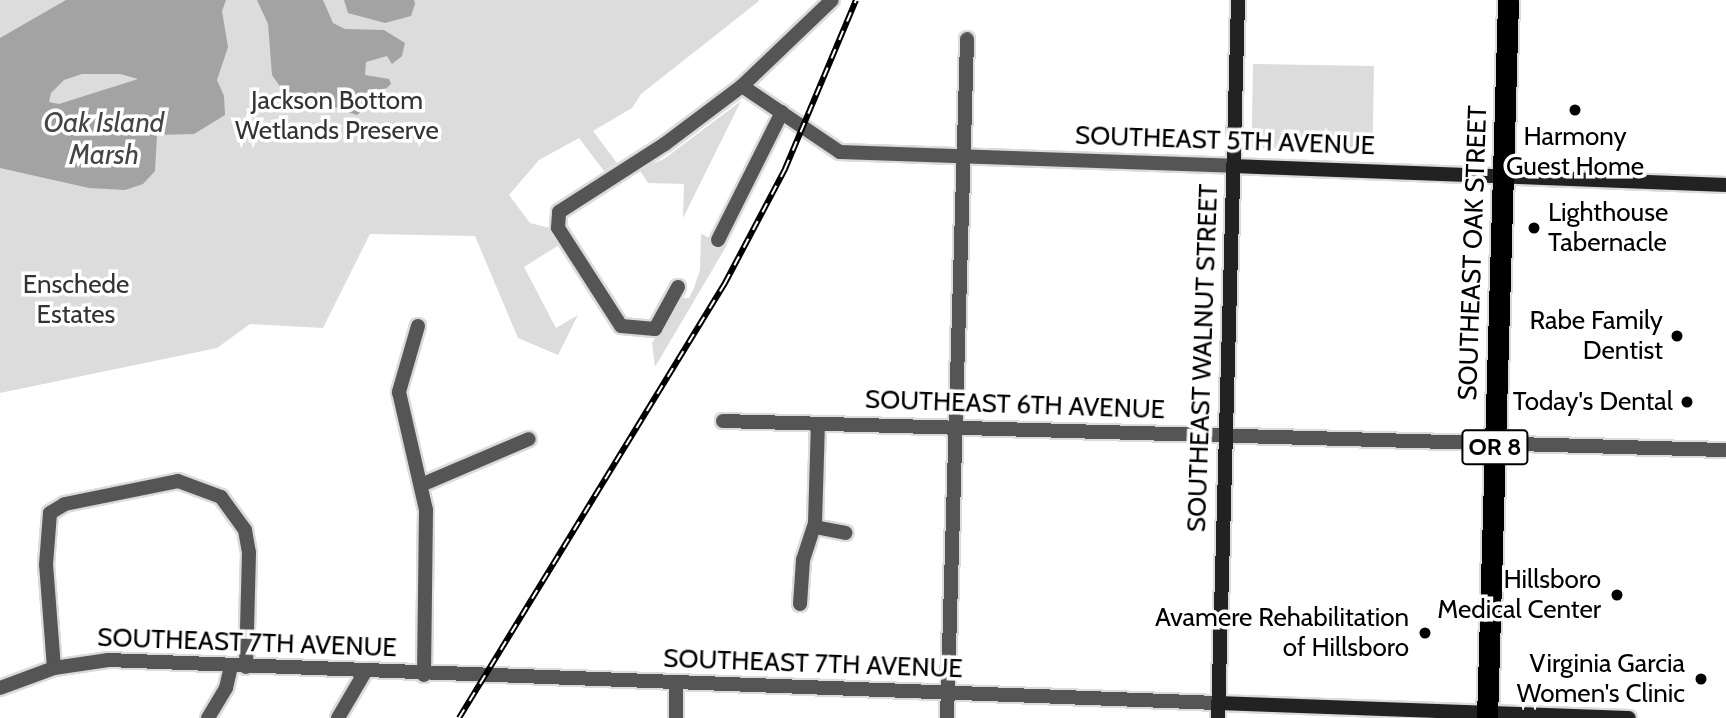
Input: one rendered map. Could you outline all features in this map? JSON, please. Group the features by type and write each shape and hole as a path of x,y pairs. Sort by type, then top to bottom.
{"highway":[{"name":"SOUTHEAST OAK STREET","path":"1487,715 1508,0"}],"street":[{"path":"678,287 654,329 621,326 558,228 559,212 665,144 742,86 832,0"},
{"name":"SOUTHEAST WALNUT STREET","path":"1217,718 1238,0"},
{"path":"947,718 967,39"},
{"name":"SOUTHEAST 5TH AVENUE","path":"742,86 840,152 1726,184"},
{"path":"718,240 782,112"},
{"path":"418,326 399,392 421,485 429,551 425,675"},
{"name":"SOUTHEAST 6TH AVENUE","path":"723,421 1726,450"},
{"path":"800,604 803,559 815,527 818,424"},
{"path":"421,485 529,439"},
{"path":"54,668 46,565 50,513 65,504 178,481 221,497 245,530 249,553 246,667"},
{"path":"815,527 845,533"},
{"name":"SOUTHEAST 7TH AVENUE","path":"0,688 54,668 108,660 425,675 1629,718"},
{"path":"208,718 226,688 231,666"},
{"path":"338,718 365,672"},
{"path":"676,684 676,718"}],"green space":[{"path":"0,0 759,1 641,94 632,108 593,131 617,163 604,171 579,138 539,160 509,195 530,223 550,228 559,245 524,267 556,328 578,315 558,355 518,338 475,236 370,234 323,328 250,324 217,348 0,393"},
{"path":"1253,64 1374,66 1373,150 1252,148"},
{"path":"741,101 683,218 684,184 648,183 639,169 664,159"},
{"path":"701,234 727,245 655,367 652,343 679,298 689,298 694,288 700,270"}],"water":[{"name":"Oak Island Marsh","path":"66,0 226,0 222,11 228,47 217,80 224,96 225,115 194,134 157,135 155,171 143,184 125,190 89,188 0,168 0,38","holes":["82,74 120,74 138,79 59,104 49,102 51,93 64,80"]},
{"path":"257,0 323,0 333,23 345,29 384,30 405,43 402,56 392,64 387,56 366,62 365,75 389,79 391,84 357,115 320,102 294,107 272,75 268,24"},
{"path":"344,0 414,0 415,4 411,16 385,23 348,13"}],"railway":[{"path":"459,718 725,283 785,169 856,0"}],"place":[{"name":"Harmony Guest Home","path":"1575,110"},
{"name":"Lighthouse Tabernacle","path":"1534,228"},
{"name":"Rabe Family Dentist","path":"1677,336"},
{"name":"Today's Dental","path":"1687,402"},
{"name":"Hillsboro Medical Center","path":"1617,595"},
{"name":"Avamere Rehabilitation of Hillsboro","path":"1425,633"},
{"name":"Virginia Garcia Women's Clinic","path":"1701,679"}],"park label":[{"name":"Jackson Bottom Wetlands Preserve","path":"337,116"},
{"name":"Enschede Estates","path":"76,300"}]}
